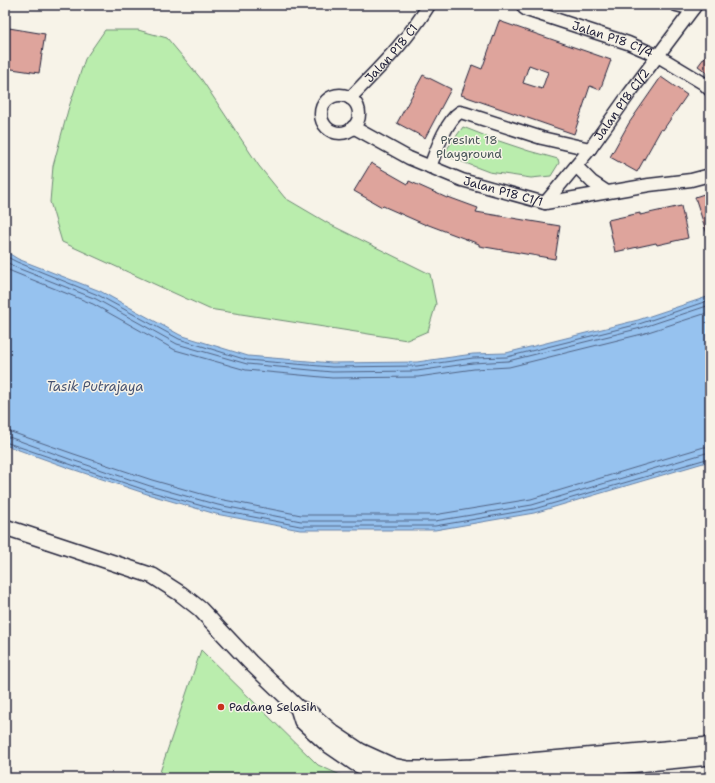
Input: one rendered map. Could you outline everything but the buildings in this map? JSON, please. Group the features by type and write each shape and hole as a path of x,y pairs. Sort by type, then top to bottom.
{"street":[{"name":"Jalan P18 C1","path":"350,98 393,54 429,5"},
{"name":"Jalan P18 C1/4","path":"524,5 524,8 527,10 628,44 658,56"},
{"path":"676,5 695,7"},
{"name":"Jalan P18 C1/2","path":"545,203 590,149 629,94 695,7"},
{"path":"658,56 703,82 710,90"},
{"path":"339,94 350,98 355,102 358,108 359,115 357,121 349,130 344,132 333,132 322,120 321,108 324,103 333,96 339,94"},
{"path":"430,167 446,130 456,115 460,112 542,138 590,149"},
{"name":"Jalan P18 C1/1","path":"353,127 410,158 462,180 545,203 649,185 691,180 710,175"},
{"path":"576,166 592,182 607,192"},
{"path":"5,527 153,576 181,594 200,609 250,662 298,708 308,712 333,733 360,751 393,766 408,769 473,767 490,773 710,745"},
{"path":"298,708 302,721 326,743 355,763 389,778"},
{"path":"512,777 710,757"}],"green space":[{"path":"105,30 138,30 167,38 202,80 259,166 285,198 331,225 430,274 436,304 428,331 407,340 209,309 62,242 50,202 53,166 68,110 85,59"},
{"name":"Presint 18 Playground","path":"463,127 496,140 558,159 559,163 551,176 531,178 489,172 447,156 447,149"},
{"name":"Padang Selasih","path":"201,650 318,765 347,778 158,778"}],"water":[{"name":"Tasik Putrajaya","path":"5,251 18,259 100,291 180,335 248,356 332,363 417,362 473,354 506,353 638,320 710,296 710,461 534,513 435,530 300,530 216,514 147,494 5,445"}],"place":[{"name":"Padang Selasih","path":"221,707"}]}
